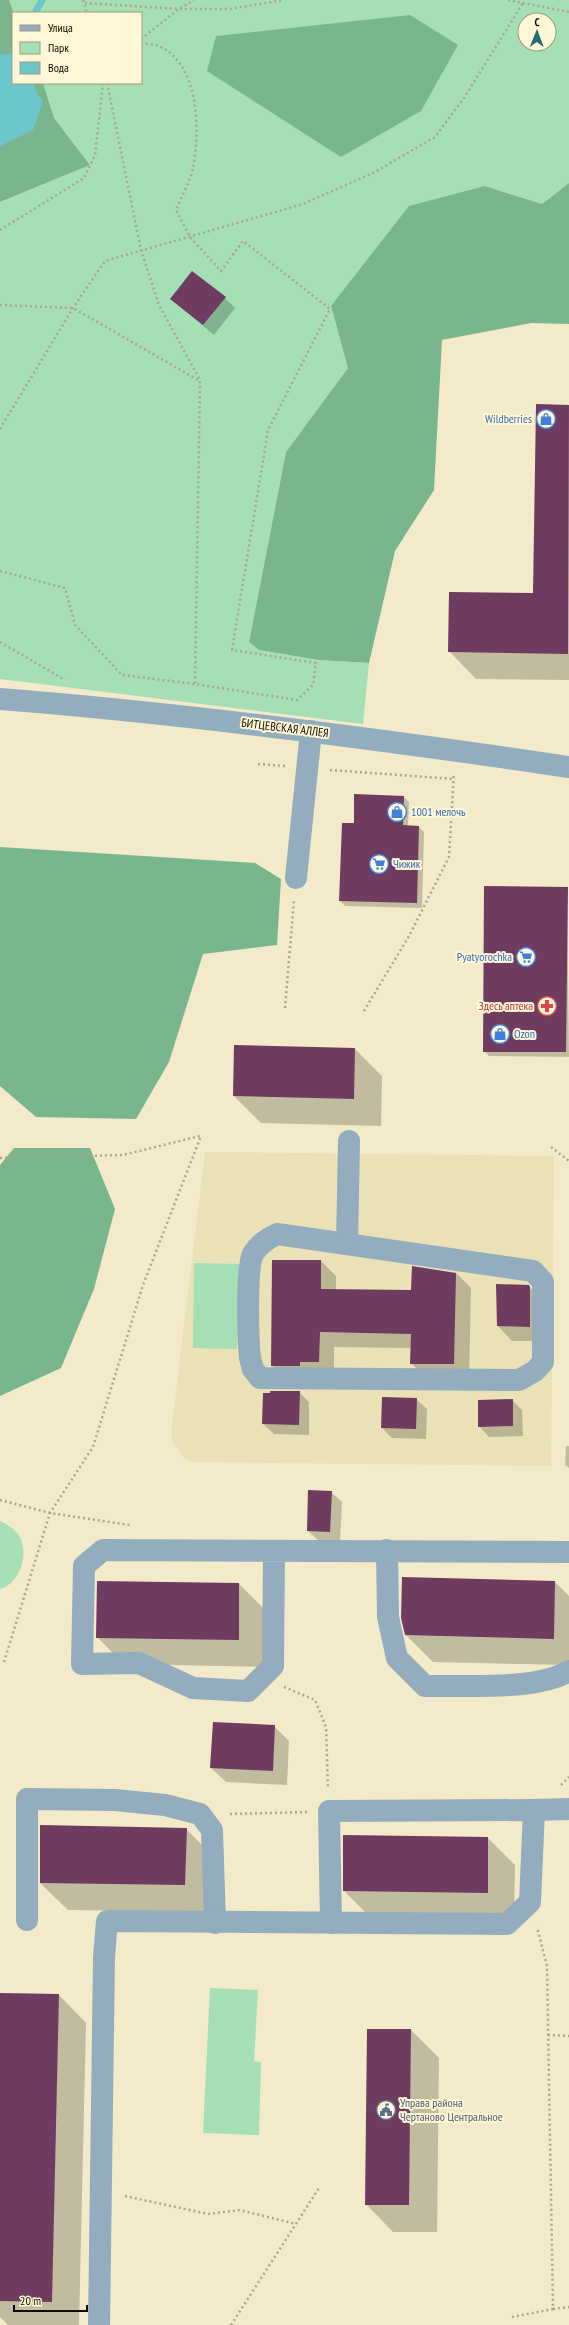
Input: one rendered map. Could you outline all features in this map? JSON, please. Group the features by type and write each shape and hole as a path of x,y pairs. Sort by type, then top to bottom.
{"street":[{"name":"БИТЦЕВСКАЯ АЛЛЕЯ","path":"0,699 149,711 456,750 569,767"},
{"path":"296,878 311,731"},
{"path":"347,1244 349,1141"},
{"path":"276,1234 347,1244 533,1271 543,1282 543,1362 535,1371 519,1380 260,1378 254,1369 249,1348 250,1269 253,1254 264,1241 276,1234"},
{"path":"274,1552 273,1666 248,1691 192,1688 139,1664 82,1664 84,1566 103,1550 274,1552 387,1550 569,1552"},
{"path":"387,1550 388,1618 397,1658 425,1686 533,1683 569,1670"},
{"path":"27,1920 27,1799 115,1800 165,1805 200,1814 212,1830 215,1923"},
{"path":"331,1923 329,1811 569,1809"},
{"path":"99,2325 104,1957 107,1921 507,1924 530,1902 534,1810"}],"path":[{"path":"83,0 88,12"},
{"path":"142,38 179,9 194,0"},
{"path":"85,4 179,9 230,9 284,0"},
{"path":"508,0 569,12"},
{"path":"0,429 73,308 105,261 303,204 374,173 434,137 464,98 523,3"},
{"path":"0,571 65,588 75,625 98,652 122,675 195,684 297,700 313,686 316,663 232,650 268,430 330,309 243,241 221,271 190,237 176,210 193,169 196,124 192,87 175,59 159,46 142,43"},
{"path":"0,230 84,178 95,155 102,84"},
{"path":"107,84 141,250 159,305 200,380 195,684"},
{"path":"0,305 73,308 200,380"},
{"path":"0,642 66,681"},
{"path":"364,1010 409,936 449,857 456,750"},
{"path":"258,764 454,779"},
{"path":"285,1008 296,878"},
{"path":"0,1158 123,1155 201,1136 143,1285 93,1447 50,1513 4,1662"},
{"path":"551,1147 569,1161"},
{"path":"0,1500 50,1513"},
{"path":"200,1814 329,1811 326,1727 315,1700 261,1678"},
{"path":"530,1902 547,1966 553,2309"},
{"path":"548,2035 569,2036"},
{"path":"231,2325 318,2188"},
{"path":"101,2190 208,2214 240,2210 296,2224"},
{"path":"512,2317 569,2307"}],"shaded area":[{"path":"205,1152 554,1156 551,1466 191,1462 183,1457 173,1443 171,1433"}],"green space":[{"path":"0,0 9,0 14,12 12,12 12,84 43,84 54,118 90,165 0,202"},
{"path":"9,0 569,0 569,183 542,204 485,186 331,306 348,368 286,452 249,642 259,650 319,660 369,663 363,724 0,679 0,202 90,165 54,118 43,84 142,84 142,12 14,12"},
{"path":"410,15 458,45 421,111 341,157 207,71 216,36"},
{"path":"569,183 569,324 531,323 442,340 434,490 395,551 369,663 319,660 259,650 249,642 286,452 348,368 331,306 409,206 485,186 542,204"},
{"path":"0,847 255,863 281,879 277,945 203,954 169,1062 136,1119 36,1117 0,1086"},
{"path":"14,1148 90,1148 115,1209 94,1289 61,1368 0,1396 0,1165"},
{"path":"194,1263 239,1264 237,1349 193,1348"},
{"path":"0,1521 9,1526 18,1534 22,1541 23,1558 18,1574 7,1586 0,1589"},
{"path":"210,1988 258,1990 254,2061 261,2062 259,2135 203,2133"}],"water":[{"path":"12,53 12,84 34,84 37,94 43,101 33,130 0,146 0,55"}],"building":[{"path":"192,271 226,297 203,325 170,299"},
{"path":"536,404 569,405 568,654 448,652 449,592 533,593"},
{"name":"Чижик","path":"354,794 404,796 403,825 419,826 417,903 339,901 342,823 354,823"},
{"path":"484,886 568,887 566,1052 483,1052"},
{"path":"234,1045 355,1048 354,1099 233,1096"},
{"path":"272,1260 321,1260 321,1289 411,1290 412,1266 456,1273 454,1364 410,1364 411,1334 320,1332 319,1362 300,1362 300,1366 271,1366"},
{"path":"496,1284 529,1285 530,1327 497,1326"},
{"path":"270,1391 300,1391 299,1425 262,1424 263,1393 270,1393"},
{"path":"382,1397 417,1398 416,1429 381,1428"},
{"path":"513,1399 513,1426 478,1427 478,1400"},
{"path":"308,1490 332,1491 330,1532 307,1531"},
{"path":"402,1577 555,1581 554,1639 405,1635 401,1618"},
{"path":"97,1581 239,1583 239,1640 96,1638"},
{"path":"213,1722 275,1725 273,1771 210,1768"},
{"path":"40,1825 187,1828 185,1885 40,1883"},
{"path":"343,1835 488,1837 488,1893 343,1891"},
{"path":"0,1993 59,1994 52,2302 0,2301"},
{"path":"367,2029 411,2029 409,2205 365,2205"}],"waterway":[{"path":"36,12 42,0"}],"place":[{"name":"Wildberries","path":"546,419"},
{"name":"1001 мелочь","path":"397,812"},
{"name":"Чижик","path":"379,864"},
{"name":"Pyatyorochka","path":"526,957"},
{"name":"Здесь аптека","path":"547,1006"},
{"name":"Ozon","path":"500,1034"},
{"name":"Управа района Чертаново Центральное","path":"386,2110"}]}
